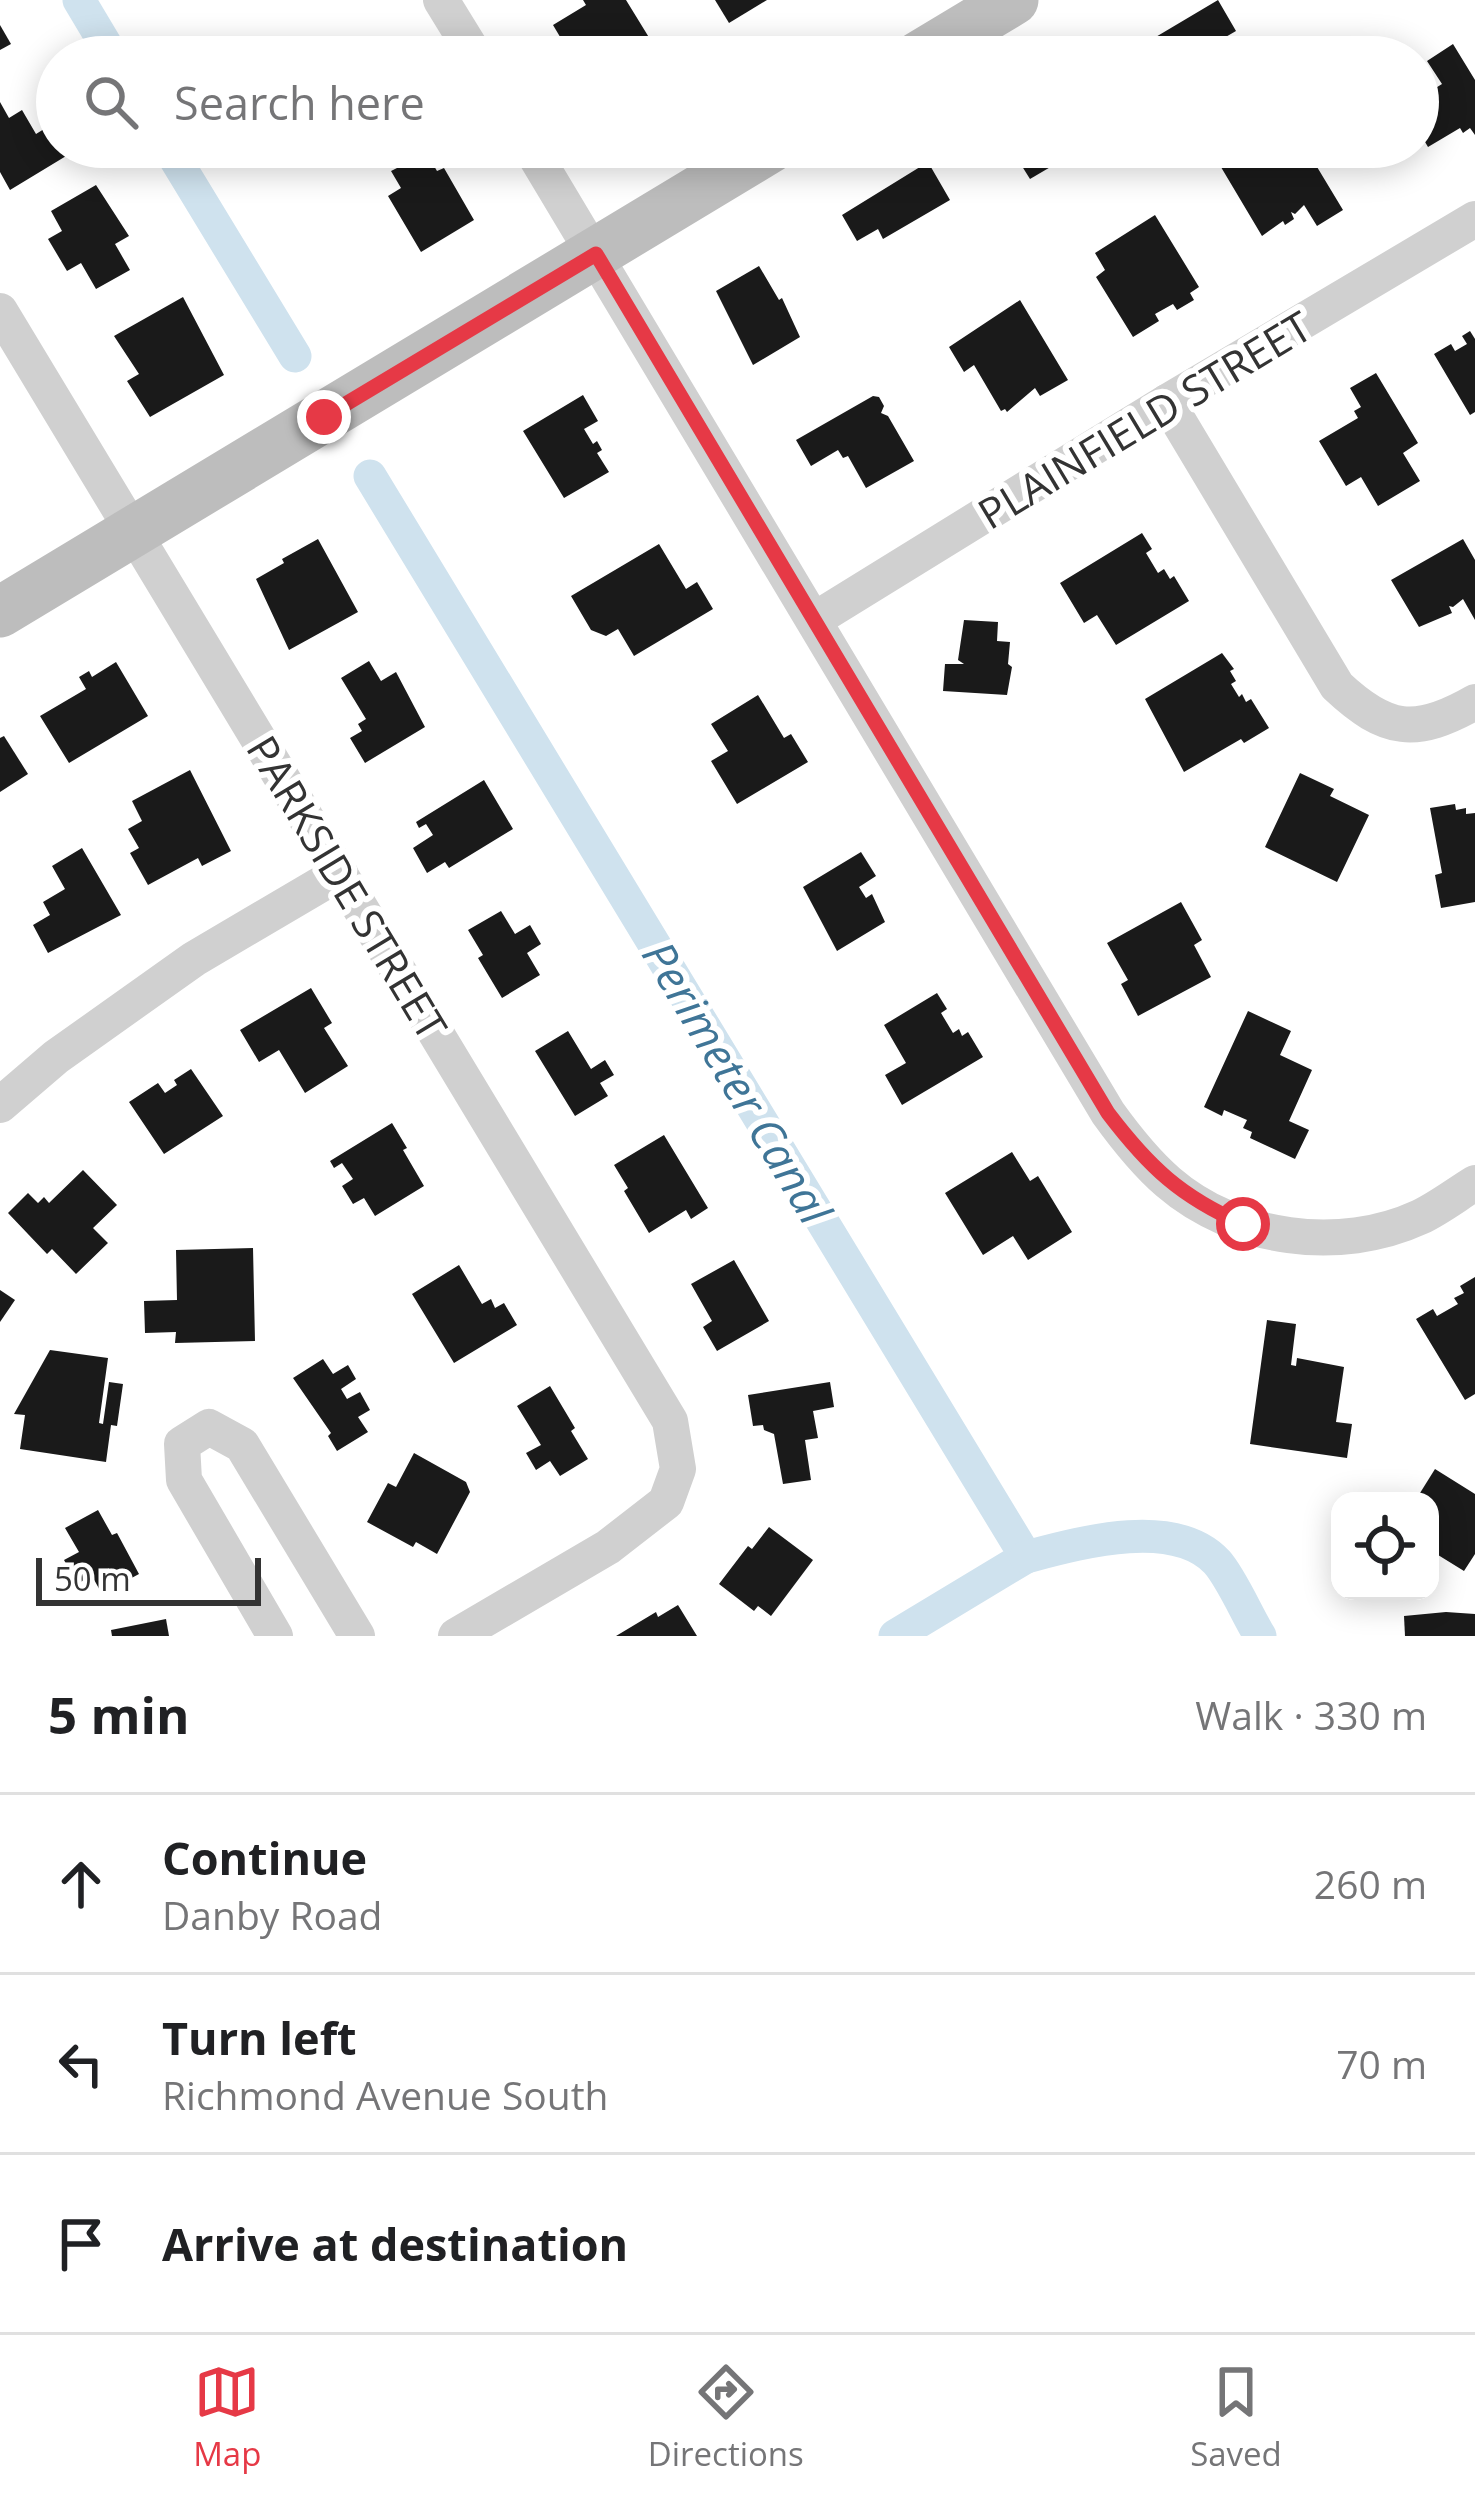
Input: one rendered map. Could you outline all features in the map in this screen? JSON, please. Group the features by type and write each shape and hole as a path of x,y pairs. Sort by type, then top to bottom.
{"street":[{"path":"441,0 463,36"},
{"path":"953,36 1012,0"},
{"path":"543,168 1108,1113 1138,1153 1171,1185 1206,1208 1291,1237 1337,1238 1379,1231 1420,1216 1475,1184"},
{"path":"0,613 737,168"},
{"name":"PLAINFIELD STREET","path":"814,620 1475,219"},
{"name":"PARKSIDE STREET","path":"0,311 670,1421 678,1468 666,1502 638,1527 456,1636"},
{"path":"1167,402 1337,686 1366,714 1401,725 1442,721 1475,702"},
{"path":"0,1106 56,1057 194,959 340,873"},
{"path":"274,1636 184,1480 182,1444 209,1427 242,1445 357,1636"}],"building":[{"path":"583,0 626,0 648,36 560,36 553,25 586,5"},
{"path":"715,0 767,0 729,23"},
{"path":"1218,0 1236,31 1227,36 1157,36"},
{"path":"0,25 11,44 0,50"},
{"path":"1453,44 1475,80 1475,135 1470,128 1463,133 1460,128 1439,140 1439,53"},
{"path":"0,102 9,118 22,110 36,134 36,168 46,168 10,190 0,172"},
{"path":"444,168 474,220 421,252 388,196 401,188 391,171"},
{"path":"918,168 931,168 950,200 883,239 878,229 857,241 842,215"},
{"path":"1023,168 1049,168 1030,179"},
{"path":"1222,168 1318,168 1343,210 1317,226 1304,205 1295,214 1291,212 1294,219 1262,236"},
{"path":"96,185 129,236 115,244 130,270 96,289 81,263 67,271 48,239 62,231 51,211"},
{"path":"1155,215 1199,287 1190,293 1194,300 1177,310 1173,304 1155,314 1159,321 1133,337 1096,277 1105,270 1095,253"},
{"path":"759,266 779,300 782,298 800,337 753,365 716,291"},
{"path":"183,297 224,375 150,417 127,381 139,374 114,336"},
{"path":"1020,300 1068,380 1040,396 1035,388 1007,412 1001,411 974,365 964,372 949,347"},
{"path":"1470,331 1475,339 1475,412 1470,415 1434,354 1451,344 1455,351 1467,344 1462,336"},
{"path":"1376,373 1418,443 1403,453 1420,481 1378,506 1361,477 1346,486 1319,441 1358,418 1354,411 1361,407 1350,388"},
{"path":"583,395 598,421 584,429 593,444 597,441 602,450 597,453 609,472 564,498 523,431"},
{"path":"873,396 879,397 884,406 881,413 888,416 914,461 866,488 848,456 843,458 838,450 811,466 796,440"},
{"path":"1142,533 1152,549 1146,553 1158,573 1164,569 1170,579 1174,576 1189,601 1116,645 1097,615 1084,623 1060,583"},
{"path":"318,539 358,612 289,650 256,579"},
{"path":"1463,539 1475,560 1475,620 1463,599 1449,606 1452,613 1419,627 1391,580"},
{"path":"659,544 686,589 697,582 713,609 634,656 618,629 606,636 591,630 571,596"},
{"path":"964,620 998,622 997,641 1010,642 1007,695 943,691 945,664 964,664 958,660"},
{"path":"1222,653 1234,669 1230,671 1236,681 1231,684 1239,697 1242,694 1246,702 1251,699 1269,728 1184,772 1145,699"},
{"path":"369,661 381,681 396,672 425,727 365,763 350,738 362,731 358,724 366,719 341,678"},
{"path":"116,662 148,716 69,763 40,716 86,689 79,677 89,671 92,677"},
{"path":"758,695 784,738 791,734 808,762 737,804 711,761 728,751 711,724"},
{"path":"4,736 28,774 0,792 0,738"},
{"path":"190,770 231,851 202,866 198,858 148,885 130,853 139,848 128,829 142,821 132,801"},
{"path":"1300,773 1334,789 1330,796 1369,815 1337,882 1265,847"},
{"path":"484,780 513,829 449,868 445,862 427,873 413,848 433,835 426,824 419,828 416,822"},
{"path":"1455,804 1456,810 1475,813 1475,902 1441,908 1435,875 1442,873 1430,808"},
{"path":"82,848 121,915 48,953 33,925 50,915 43,902 65,889 52,866"},
{"path":"861,852 876,876 859,887 866,898 872,894 885,922 837,951 803,887"},
{"path":"1181,902 1202,940 1194,945 1211,977 1138,1016 1121,984 1128,980 1107,943"},
{"path":"501,911 515,934 530,925 541,944 527,953 540,975 502,998 468,930"},
{"path":"311,988 332,1023 324,1028 348,1066 305,1093 279,1050 259,1062 240,1030"},
{"path":"937,993 947,1009 941,1013 953,1033 968,1032 983,1057 902,1105 885,1075 906,1063 884,1025"},
{"path":"1248,1011 1291,1031 1280,1055 1312,1070 1289,1121 1309,1130 1295,1159 1250,1138 1252,1132 1243,1128 1247,1120 1204,1107"},
{"path":"568,1031 591,1069 605,1060 614,1075 600,1083 608,1096 575,1116 535,1051"},
{"path":"191,1069 223,1116 164,1154 129,1102 158,1083 165,1093"},
{"path":"392,1123 424,1186 375,1216 364,1198 353,1204 342,1186 353,1179 342,1163 334,1168 330,1161"},
{"path":"664,1135 708,1208 691,1219 686,1210 649,1233 614,1165"},
{"path":"1012,1152 1030,1181 1038,1176 1072,1232 1028,1260 1013,1236 983,1255 945,1193"},
{"path":"83,1170 117,1205 93,1228 108,1243 76,1274 52,1249 47,1254 8,1213 28,1193 38,1203 44,1197 49,1203"},
{"path":"253,1248 255,1341 175,1343 176,1332 145,1333 144,1301 177,1300 176,1250"},
{"path":"734,1260 769,1321 717,1351 703,1327 712,1321 691,1284"},
{"path":"459,1265 482,1304 491,1299 495,1308 504,1303 517,1325 454,1363 412,1294"},
{"path":"1475,1277 1475,1394 1465,1400 1416,1319 1433,1309 1437,1316 1458,1304 1454,1298 1464,1293 1460,1286"},
{"path":"0,1290 15,1300 0,1322"},
{"path":"1267,1320 1296,1324 1291,1365 1296,1366 1297,1358 1344,1367 1336,1422 1352,1424 1347,1458 1250,1444"},
{"path":"50,1350 108,1358 99,1423 103,1424 109,1382 123,1384 106,1462 20,1449 25,1415 14,1414"},
{"path":"323,1359 333,1374 348,1365 356,1379 341,1389 347,1399 360,1392 370,1410 358,1417 368,1432 337,1451 328,1436 331,1433 293,1378"},
{"path":"830,1382 834,1407 813,1411 818,1438 805,1440 811,1480 783,1484 774,1434 763,1425 753,1426 748,1395"},
{"path":"550,1386 588,1459 560,1476 550,1461 536,1470 526,1453 541,1445 517,1406"},
{"path":"414,1453 466,1482 470,1492 437,1554 416,1542 413,1547 367,1522 388,1483 396,1487"},
{"path":"1435,1469 1475,1494 1475,1554 1464,1571 1439,1556 1439,1492 1421,1492"},
{"path":"98,1510 139,1574 102,1594 92,1576 77,1584 64,1560 79,1552 65,1528"},
{"path":"769,1527 813,1560 771,1616 758,1606 754,1611 719,1584"},
{"path":"678,1605 697,1636 616,1636 656,1612 658,1617"},
{"path":"1475,1614 1475,1636 1405,1636 1404,1616"},
{"path":"166,1619 169,1636 112,1636 111,1630"}],"waterway":[{"name":"Perimeter Canal","path":"79,0 100,36"},
{"name":"Perimeter Canal","path":"181,168 295,356"},
{"name":"Perimeter Canal","path":"370,476 1026,1557 895,1636"},
{"path":"1026,1557 1098,1540 1176,1540 1199,1548 1217,1562 1260,1636"}],"route":[{"path":"324,417 596,254 1108,1113 1138,1153 1171,1185 1243,1224"}]}
